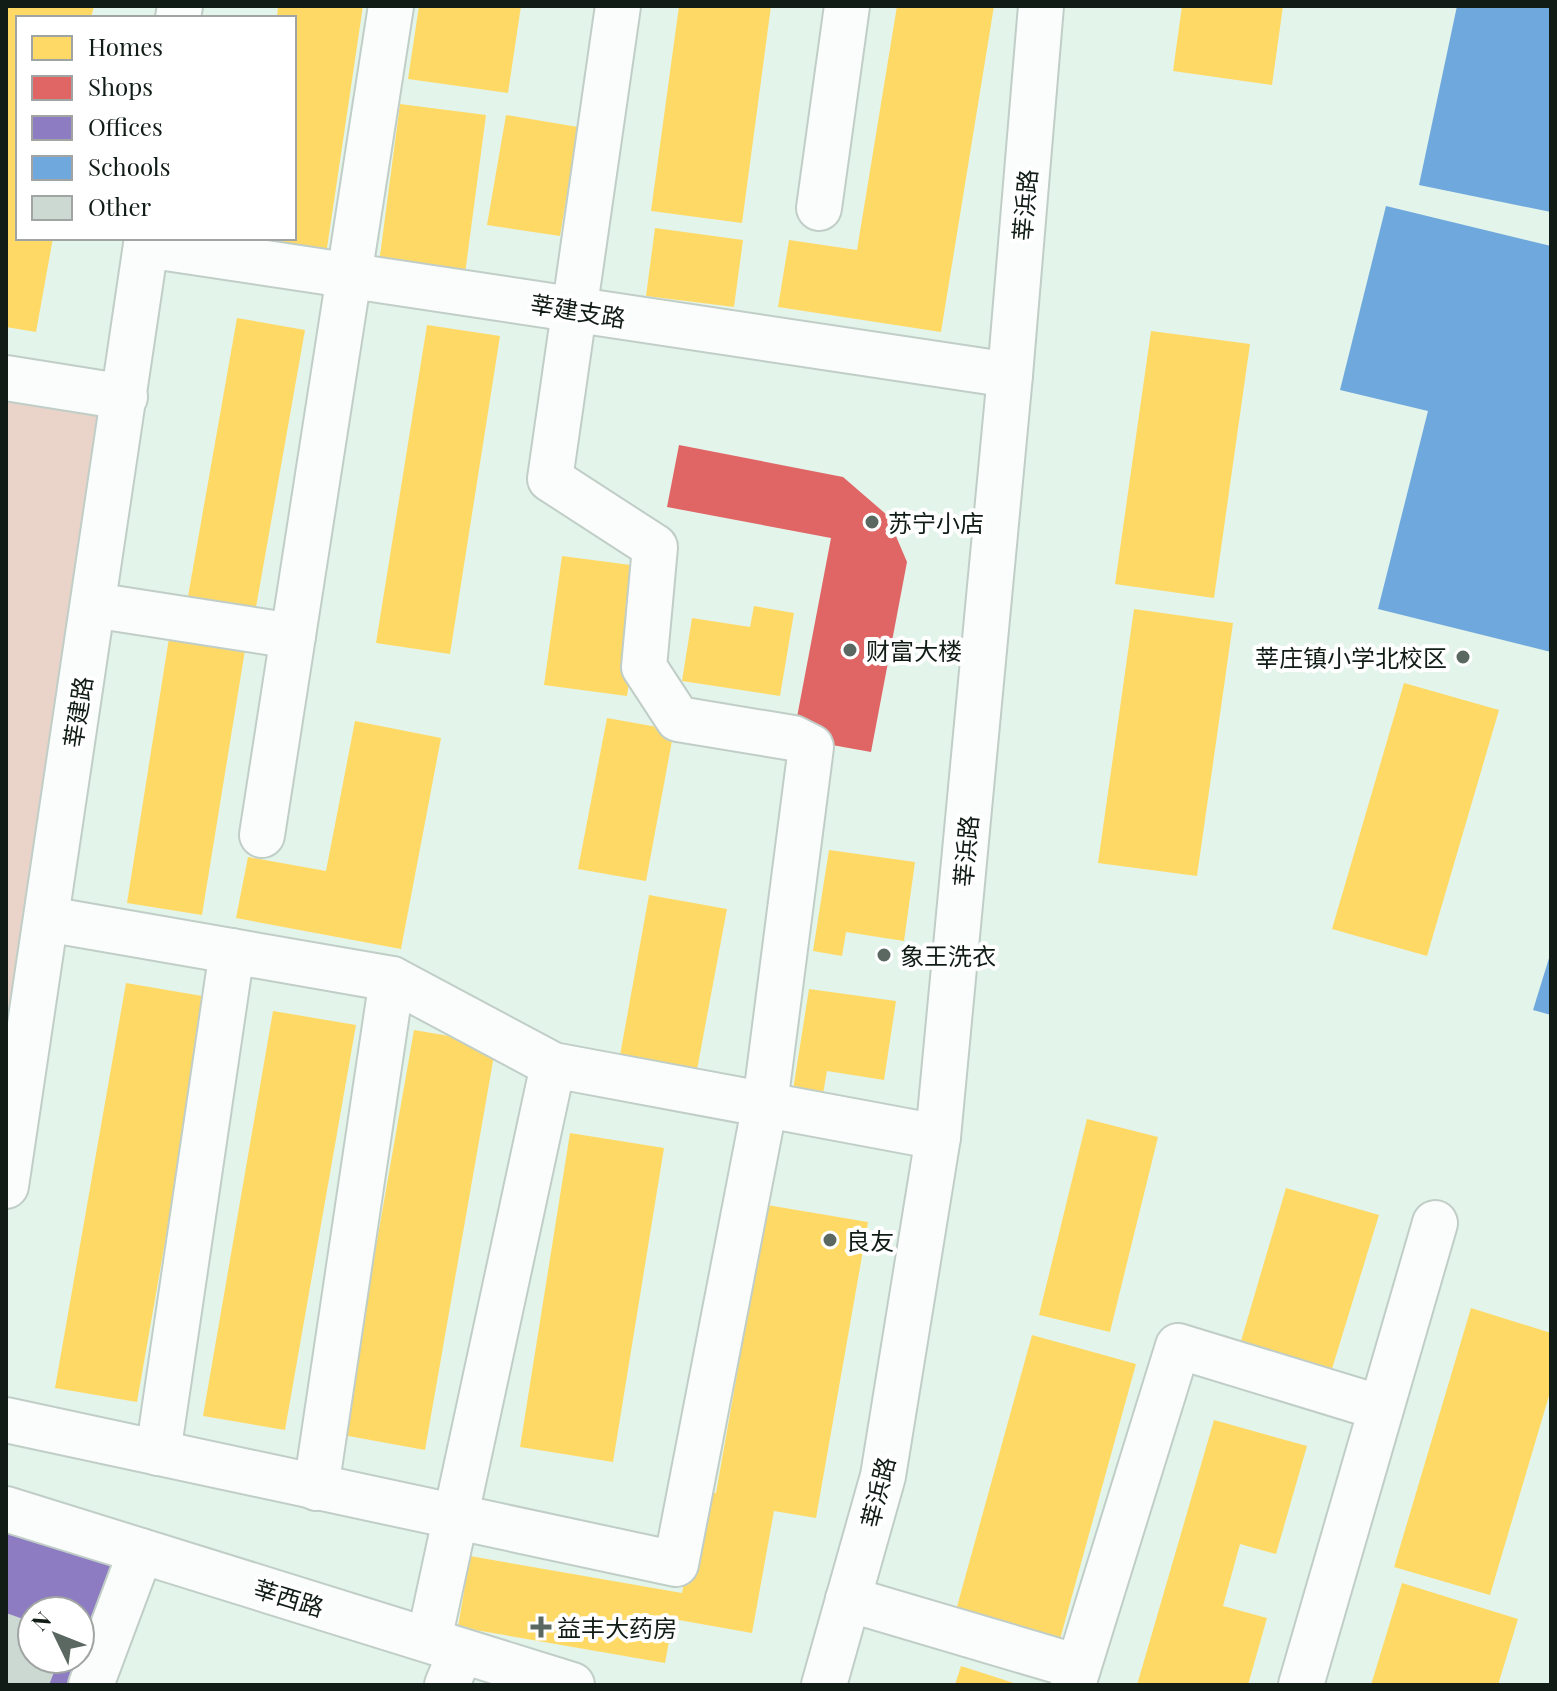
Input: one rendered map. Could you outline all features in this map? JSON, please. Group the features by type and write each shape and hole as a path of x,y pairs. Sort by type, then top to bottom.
{"street":[{"path":"262,835 391,6"},
{"path":"6,1420 676,1564 765,1104 811,747 793,738 678,719 644,667 655,547 550,479 618,6"},
{"path":"819,208 847,6"},
{"name":"莘浜路","path":"824,1685 883,1476 938,1137 1010,375 1041,6"},
{"name":"莘建支路","path":"147,242 350,276 1010,375"},
{"name":"莘建路","path":"6,1186 147,242"},
{"path":"6,378 125,397"},
{"path":"93,605 293,636"},
{"path":"47,919 392,979 553,1065 938,1137"},
{"path":"158,1453 232,951"},
{"path":"316,1488 392,979"},
{"path":"446,1659 455,1518 553,1065"},
{"path":"1301,1685 1435,1223"},
{"path":"848,1599 1076,1676 1178,1346 1381,1408"},
{"name":"莘西路","path":"6,1509 141,1551 446,1659 572,1685"},
{"path":"91,1685 141,1551"}],"shaded area":[{"path":"6,378 125,397 6,1185"}],"building: Homes":[{"path":"6,6 94,6 92,16 16,16 16,240 53,240 36,332 6,327"},
{"path":"278,6 363,6 326,255 254,240 296,240 296,16 277,16"},
{"path":"419,6 521,6 508,93 408,79"},
{"path":"679,6 771,6 742,223 651,211"},
{"path":"897,6 994,6 941,332 778,307 789,240 857,250"},
{"path":"1182,6 1283,6 1272,85 1173,71"},
{"path":"400,104 486,115 465,274 379,263"},
{"path":"506,115 578,127 560,236 487,225"},
{"path":"655,228 743,240 734,307 646,296"},
{"path":"237,318 305,330 255,613 187,602"},
{"path":"427,325 500,336 450,654 376,643"},
{"path":"1151,331 1250,344 1214,598 1115,584"},
{"path":"562,556 646,567 627,696 544,685"},
{"path":"754,606 794,613 780,696 682,681 692,618 750,627"},
{"path":"1134,609 1233,623 1197,876 1098,863"},
{"path":"169,638 245,650 202,915 127,903"},
{"path":"1404,683 1499,710 1427,956 1332,929"},
{"path":"607,718 674,730 646,881 578,869"},
{"path":"355,721 441,738 401,949 236,918 248,857 326,871"},
{"path":"829,850 915,862 904,941 846,932 842,956 813,951"},
{"path":"649,895 727,909 696,1075 619,1061"},
{"path":"126,983 208,997 137,1402 55,1388"},
{"path":"809,989 896,1001 884,1080 827,1071 823,1094 793,1090"},
{"path":"273,1011 356,1025 285,1430 203,1416"},
{"path":"414,1030 496,1044 425,1450 343,1435"},
{"path":"1087,1119 1158,1137 1110,1332 1039,1315"},
{"path":"570,1133 664,1148 613,1462 520,1447"},
{"path":"1286,1188 1379,1215 1332,1369 1241,1341"},
{"path":"767,1205 868,1222 816,1518 774,1511 752,1633 673,1619 665,1663 458,1627 470,1556 682,1593 701,1490 716,1493"},
{"path":"1471,1308 1551,1333 1551,1389 1490,1595 1394,1567"},
{"path":"1032,1335 1136,1364 1059,1643 955,1614"},
{"path":"1214,1420 1307,1446 1276,1554 1240,1544 1223,1606 1267,1618 1248,1685 1137,1685"},
{"path":"1402,1583 1518,1619 1498,1685 1371,1685"},
{"path":"961,1666 1017,1684 1017,1685 955,1685"}],"building: Shops":[{"name":"财富大楼","path":"679,445 843,477 887,515 907,562 871,752 793,738 831,538 667,507"}],"building: Offices":[{"path":"6,1509 141,1551 96,1672 96,1595 16,1595 16,1675 95,1675 91,1685 6,1685"}],"building: Schools":[{"path":"1457,6 1551,6 1551,212 1419,185"},
{"path":"1386,206 1551,246 1551,652 1378,609 1428,411 1340,390"},
{"path":"1551,956 1551,1015 1533,1010"}],"building: Other":[{"path":"6,1613 16,1616 16,1675 53,1675 49,1685 6,1685"}],"place":[{"name":"苏宁小店","path":"872,522"},
{"name":"财富大楼","path":"850,650"},
{"name":"莘庄镇小学北校区","path":"1463,657"},
{"name":"象王洗衣","path":"884,955"},
{"name":"良友","path":"830,1240"},
{"name":"益丰大药房","path":"541,1627"}]}
